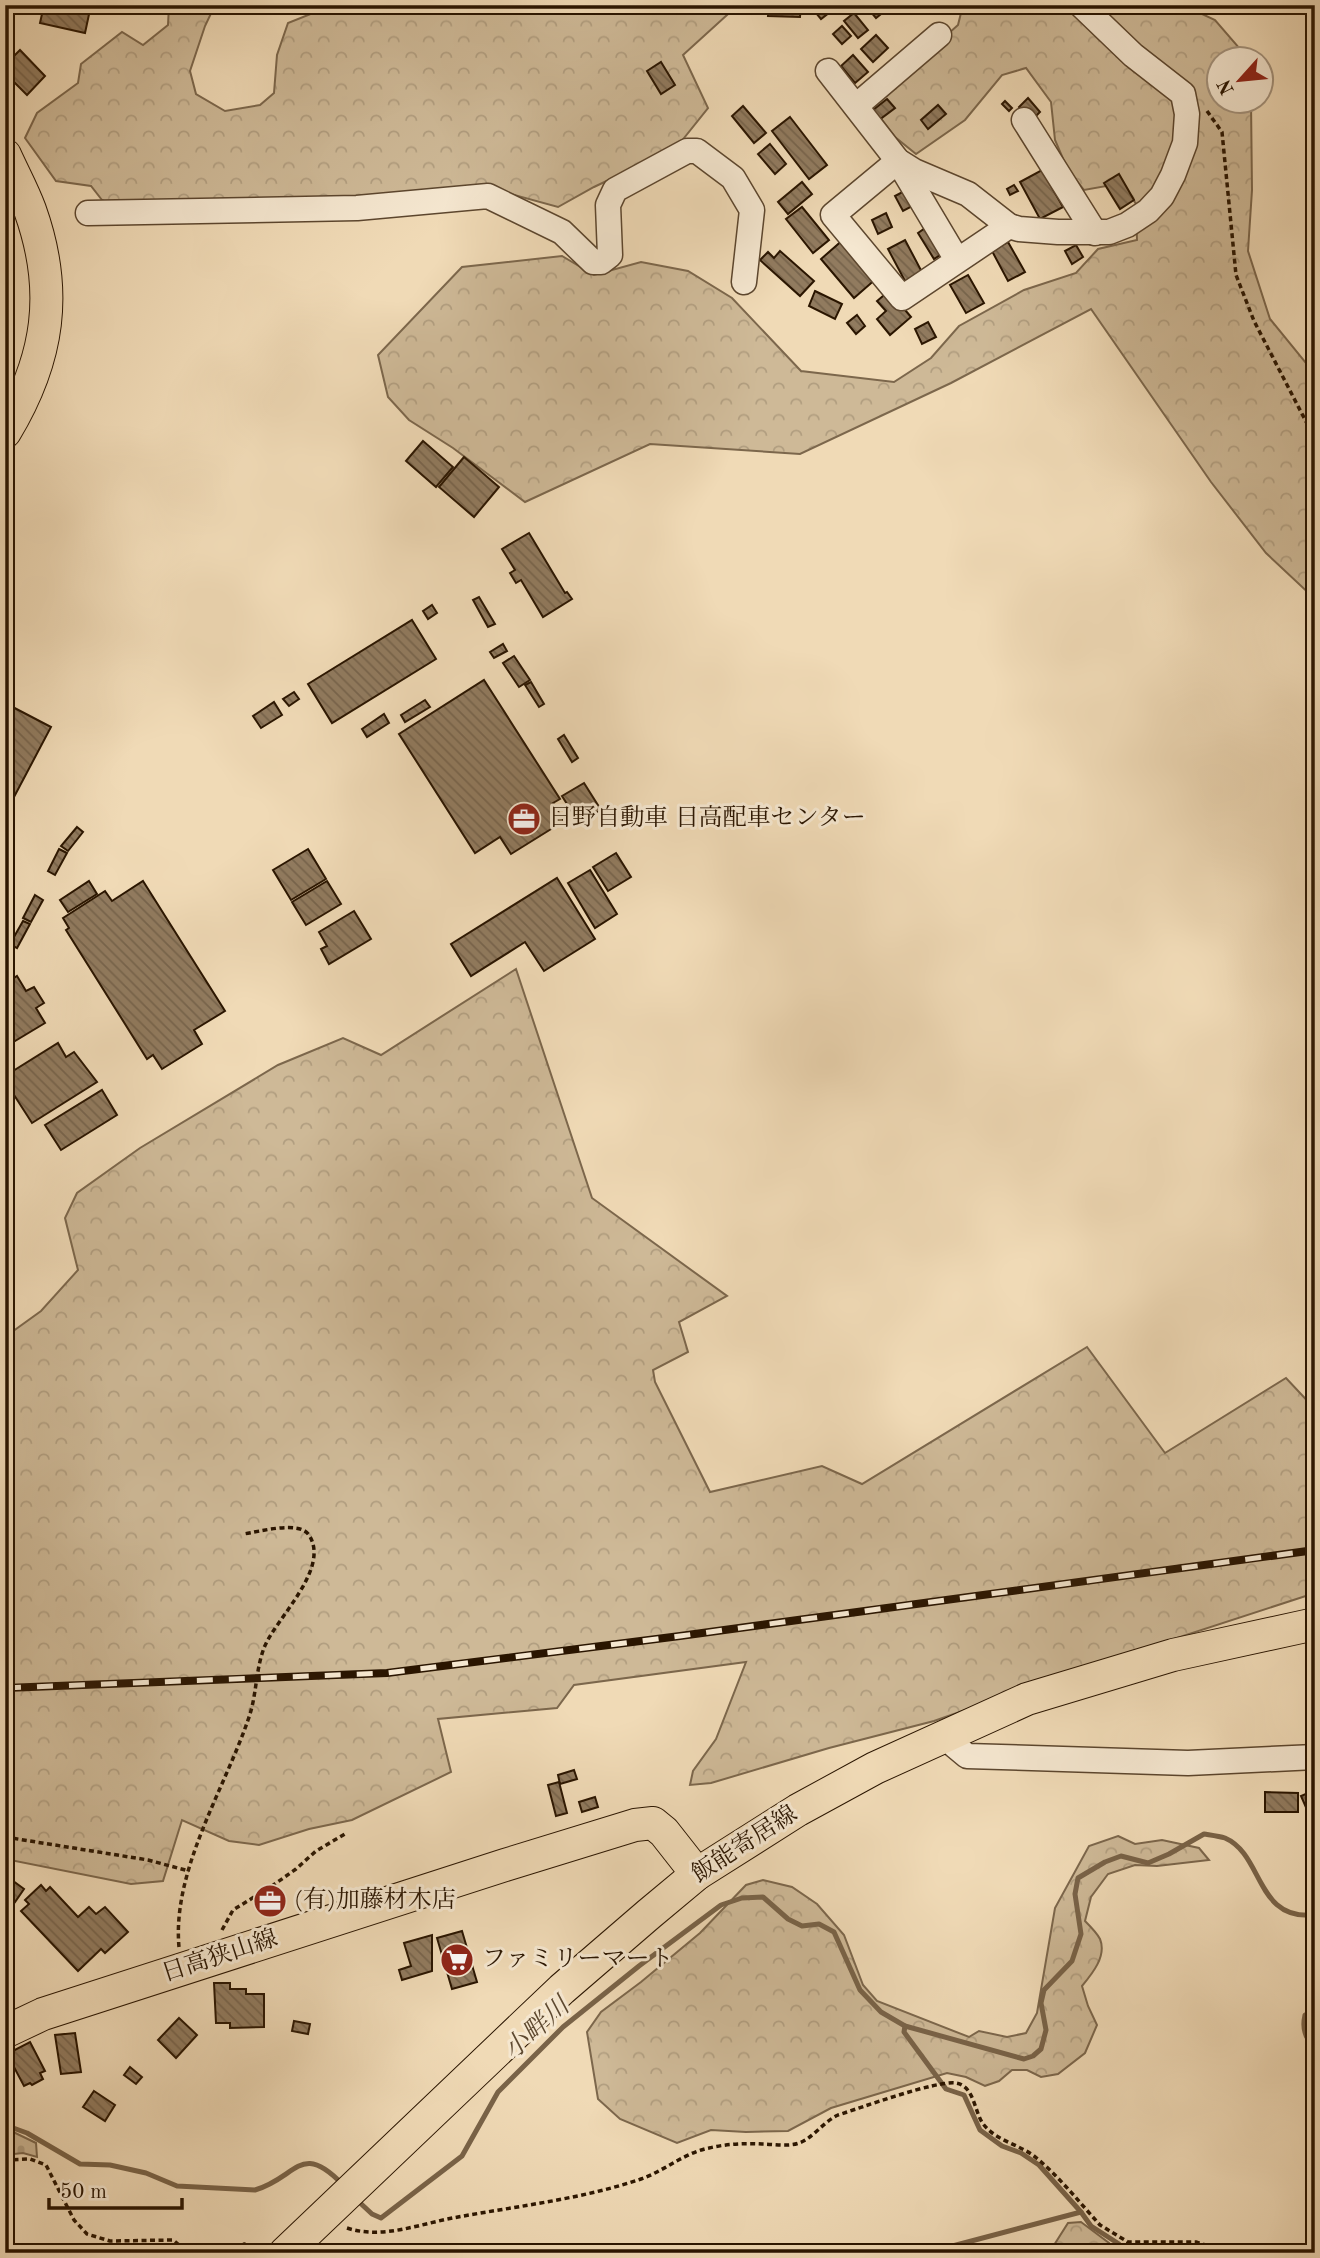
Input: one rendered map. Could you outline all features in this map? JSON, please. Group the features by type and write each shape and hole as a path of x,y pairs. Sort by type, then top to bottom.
{"main road":[{"path":"5,155 30,209 44,259 48,316 38,360 23,402 5,432"},
{"name":"飯能寄居線","path":"285,2253 562,1989 697,1874 798,1810 875,1768 1027,1699 1173,1655 1315,1624"},
{"name":"日高狭山線","path":"5,2032 43,2014 635,1825 653,1823 664,1832 697,1874"}],"street":[{"path":"898,161 914,171 968,194 1009,226 1058,232 1109,232 1127,225 1148,211 1174,175 1185,143 1187,114 1183,94 1133,55 1082,5"},
{"path":"856,106 939,35"},
{"path":"828,71 898,161 957,260"},
{"path":"1024,120 1095,233"},
{"path":"88,213 357,208 488,196 562,232 593,262 601,262 610,255 608,205 615,190 687,150 697,152 733,178 752,210 744,282"},
{"path":"898,161 833,215 902,298 1009,226"},
{"path":"927,211 958,190"},
{"path":"948,1733 955,1746 967,1756 1188,1763 1315,1757"}],"path":[{"path":"1183,94 1205,108 1222,132 1236,275 1254,321 1315,439"},
{"path":"181,1970 178,1941 180,1910 189,1871 256,1697 255,1679 265,1645 307,1580 312,1563 310,1536 304,1530 296,1527 243,1534"},
{"path":"220,1957 218,1941 233,1910 296,1869 316,1851 345,1834"},
{"path":"5,1837 148,1860 189,1871"},
{"path":"341,2200 342,2226 352,2230 395,2231 559,2199 638,2180 706,2148 736,2143 797,2144 827,2120 838,2115 935,2085 955,2082 970,2093 981,2119 993,2134 1036,2157 1100,2225 1128,2242 1196,2242 1230,2253"},
{"path":"5,2160 30,2159 46,2165 74,2220 88,2234 110,2241 173,2240 189,2253"},
{"path":"1126,2253 1128,2242"},
{"path":"236,2253 244,2244 252,2247 256,2253"}],"green space":[{"path":"169,5 215,5 190,71 196,94 225,111 260,105 274,93 277,55 288,23 333,5 738,5 683,55 708,108 676,148 558,207 482,186 334,198 115,206 102,200 91,186 56,181 25,138 37,113 78,83 81,64 122,32 143,45 168,25"},
{"path":"963,5 1183,5 1215,20 1237,46 1204,46 1204,116 1251,116 1252,190 1248,251 1270,319 1315,374 1315,599 1266,553 1211,482 1091,309 951,383 800,454 650,444 525,502 453,448 409,420 388,397 378,355 462,267 562,256 594,275 641,262 688,271 732,298 801,371 894,382 931,358 959,326 1024,290 1076,273 1098,249 1137,240 1136,204 1123,183 1084,190 1067,168 1055,140 1051,102 1026,68 1002,75 965,120 916,154 895,137 870,104 958,25"},
{"path":"516,969 592,1198 727,1296 679,1322 688,1352 653,1370 655,1382 710,1492 822,1466 862,1484 1087,1347 1165,1453 1286,1378 1315,1409 1315,1593 1094,1665 934,1721 829,1748 711,1783 690,1785 693,1771 716,1739 746,1662 574,1685 557,1708 438,1719 451,1772 352,1820 309,1829 259,1845 229,1841 182,1820 163,1881 131,1884 5,1859 5,1337 41,1311 78,1270 65,1218 77,1193 140,1148 278,1065 343,1038 381,1055"},
{"path":"1118,1836 1135,1844 1162,1840 1199,1848 1209,1860 1157,1866 1135,1865 1108,1874 1091,1897 1085,1921 1100,1939 1102,1952 1082,1986 1097,2025 1085,2053 1058,2074 1041,2077 1027,2070 1012,2070 999,2081 985,2086 966,2077 947,2073 831,2108 788,2131 711,2130 677,2143 620,2119 598,2099 587,2032 601,2012 700,1933 746,1885 763,1880 792,1887 817,1904 844,1935 863,1985 877,2001 969,2037 979,2031 1007,2037 1026,2033 1037,2013 1055,1908 1089,1846"},
{"path":"5,2128 36,2143 37,2157 23,2153 5,2155"},
{"path":"1081,2222 1109,2243 1108,2253 1049,2253 1068,2223"}],"building":[{"path":"44,5 91,5 85,33 40,23"},
{"path":"769,5 801,5 800,17 768,16"},
{"path":"827,5 834,9 821,19 816,13"},
{"path":"865,5 883,5 886,10 876,18"},
{"path":"854,13 868,30 858,38 844,21"},
{"path":"842,26 851,36 842,44 833,34"},
{"path":"876,35 888,48 873,62 861,49"},
{"path":"20,50 45,76 27,95 5,73 5,65"},
{"path":"853,55 868,72 855,83 841,66"},
{"path":"661,62 675,85 661,94 647,71"},
{"path":"1028,98 1040,112 1031,121 1019,107"},
{"path":"887,99 895,108 875,123 868,114"},
{"path":"1005,101 1012,108 1009,111 1002,104"},
{"path":"938,105 946,114 928,129 921,120"},
{"path":"743,106 766,133 754,143 732,116"},
{"path":"790,117 827,165 809,179 772,131"},
{"path":"770,144 786,164 775,174 758,154"},
{"path":"1042,170 1063,207 1040,219 1020,182"},
{"path":"1119,174 1134,200 1120,209 1104,183"},
{"path":"802,182 812,194 788,214 778,202"},
{"path":"1014,185 1018,191 1010,195 1007,189"},
{"path":"910,188 918,203 903,211 895,196"},
{"path":"802,207 829,240 813,253 786,219"},
{"path":"886,213 892,227 878,234 872,220"},
{"path":"931,224 948,250 934,259 918,233"},
{"path":"844,239 877,278 854,298 821,259"},
{"path":"905,240 923,274 906,283 888,249"},
{"path":"1008,242 1025,272 1008,281 992,251"},
{"path":"1076,245 1083,257 1072,264 1065,251"},
{"path":"780,251 814,281 800,296 760,260 768,252 774,258"},
{"path":"968,275 984,303 966,313 950,285"},
{"path":"815,291 842,304 835,319 809,306"},
{"path":"889,291 911,317 890,335 877,319 886,311 877,301"},
{"path":"857,315 865,326 856,334 847,323"},
{"path":"928,322 936,337 922,344 915,329"},
{"path":"423,441 453,467 436,487 406,461"},
{"path":"464,457 499,487 474,517 439,487"},
{"path":"529,533 565,593 572,599 543,617 521,580 516,583 510,573 515,570 502,549"},
{"path":"479,597 495,624 488,627 473,600"},
{"path":"432,605 437,613 428,619 423,611"},
{"path":"412,620 436,659 332,723 308,684"},
{"path":"503,644 507,651 494,658 490,652"},
{"path":"514,656 530,680 519,687 503,663"},
{"path":"484,680 560,799 553,803 564,821 511,854 500,837 475,853 399,734"},
{"path":"531,682 544,704 539,707 525,685"},
{"path":"294,692 299,699 289,706 283,699"},
{"path":"425,700 430,707 405,722 401,715"},
{"path":"274,702 282,715 261,728 253,716"},
{"path":"5,703 51,727 5,814"},
{"path":"384,714 389,723 367,737 362,729"},
{"path":"564,735 578,758 572,762 558,739"},
{"path":"584,783 601,810 579,823 562,796"},
{"path":"77,827 83,832 68,851 61,846"},
{"path":"59,849 67,853 55,875 48,871"},
{"path":"308,849 326,879 291,900 273,870"},
{"path":"616,853 631,877 608,891 593,867"},
{"path":"590,870 617,914 595,928 568,883"},
{"path":"557,878 595,939 544,971 525,942 471,976 451,944"},
{"path":"89,881 97,894 68,912 60,900"},
{"path":"143,881 225,1011 194,1030 202,1044 162,1069 153,1055 147,1059 66,930 69,928 63,918 105,891 112,901"},
{"path":"327,881 341,904 306,925 292,902"},
{"path":"35,895 43,900 31,922 23,918"},
{"path":"354,911 371,939 329,964 321,949 327,946 319,932"},
{"path":"23,921 30,924 17,948 10,944"},
{"path":"17,976 26,991 34,987 44,1003 36,1008 45,1023 5,1047 5,984"},
{"path":"58,1043 66,1057 74,1052 97,1082 32,1123 5,1081 5,1076"},
{"path":"102,1090 117,1115 61,1150 45,1125"},
{"path":"574,1770 577,1779 560,1784 558,1775"},
{"path":"559,1782 567,1813 556,1816 548,1785"},
{"path":"1315,1790 1315,1809 1308,1812 1301,1796"},
{"path":"1265,1792 1298,1793 1298,1812 1265,1812"},
{"path":"595,1797 598,1807 582,1812 579,1802"},
{"path":"5,1875 24,1889 15,1902 5,1895"},
{"path":"41,1885 46,1891 50,1887 78,1917 89,1907 96,1914 105,1907 128,1932 105,1953 101,1949 78,1971 21,1911 29,1904 25,1900"},
{"name":"ファミリーマート","path":"462,1931 477,1982 452,1989 437,1938"},
{"path":"432,1935 432,1971 402,1980 399,1970 411,1966 404,1943"},
{"path":"214,1983 230,1983 230,1989 246,1989 246,1994 264,1994 264,2027 230,2028 230,2023 216,2023"},
{"path":"179,2018 197,2035 176,2058 158,2040"},
{"path":"294,2021 310,2024 308,2034 292,2031"},
{"path":"75,2033 81,2072 61,2074 55,2035"},
{"path":"30,2042 45,2071 40,2073 43,2079 24,2086 7,2054"},
{"path":"130,2067 142,2077 136,2084 124,2075"},
{"path":"94,2091 115,2105 105,2121 83,2107"}],"waterway":[{"name":"小畔川","path":"357,2200 372,2214 381,2218 462,2156 498,2092 563,2027 721,1905 742,1898 763,1897 788,1919 802,1926 819,1924 834,1932 860,1990 881,2012 905,2026 1024,2059 1041,2049 1046,2030 1041,2003 1044,1990 1072,1961 1081,1934 1075,1894 1078,1878 1105,1862 1121,1856 1148,1863 1204,1834 1223,1837 1238,1846 1270,1898 1281,1908 1296,1914 1315,1915"},
{"name":"小畔川","path":"1315,2011 1305,2015 1304,2024 1306,2036 1315,2047"},
{"path":"905,2026 904,2032 946,2089 964,2095 980,2130 1002,2146 1021,2153 1039,2165 1081,2212"},
{"name":"小畔川","path":"5,2125 27,2133 80,2164 110,2165 146,2173 177,2186 255,2190 307,2164 317,2165 343,2185"},
{"path":"926,2253 1081,2212 1091,2226 1119,2244 1118,2253"}],"railway":[{"path":"5,1688 387,1673 1315,1550"}],"place":[{"name":"日野自動車 日高配車センター","path":"524,819"},
{"name":"(有)加藤材木店","path":"270,1901"},
{"name":"ファミリーマート","path":"457,1960"}]}
